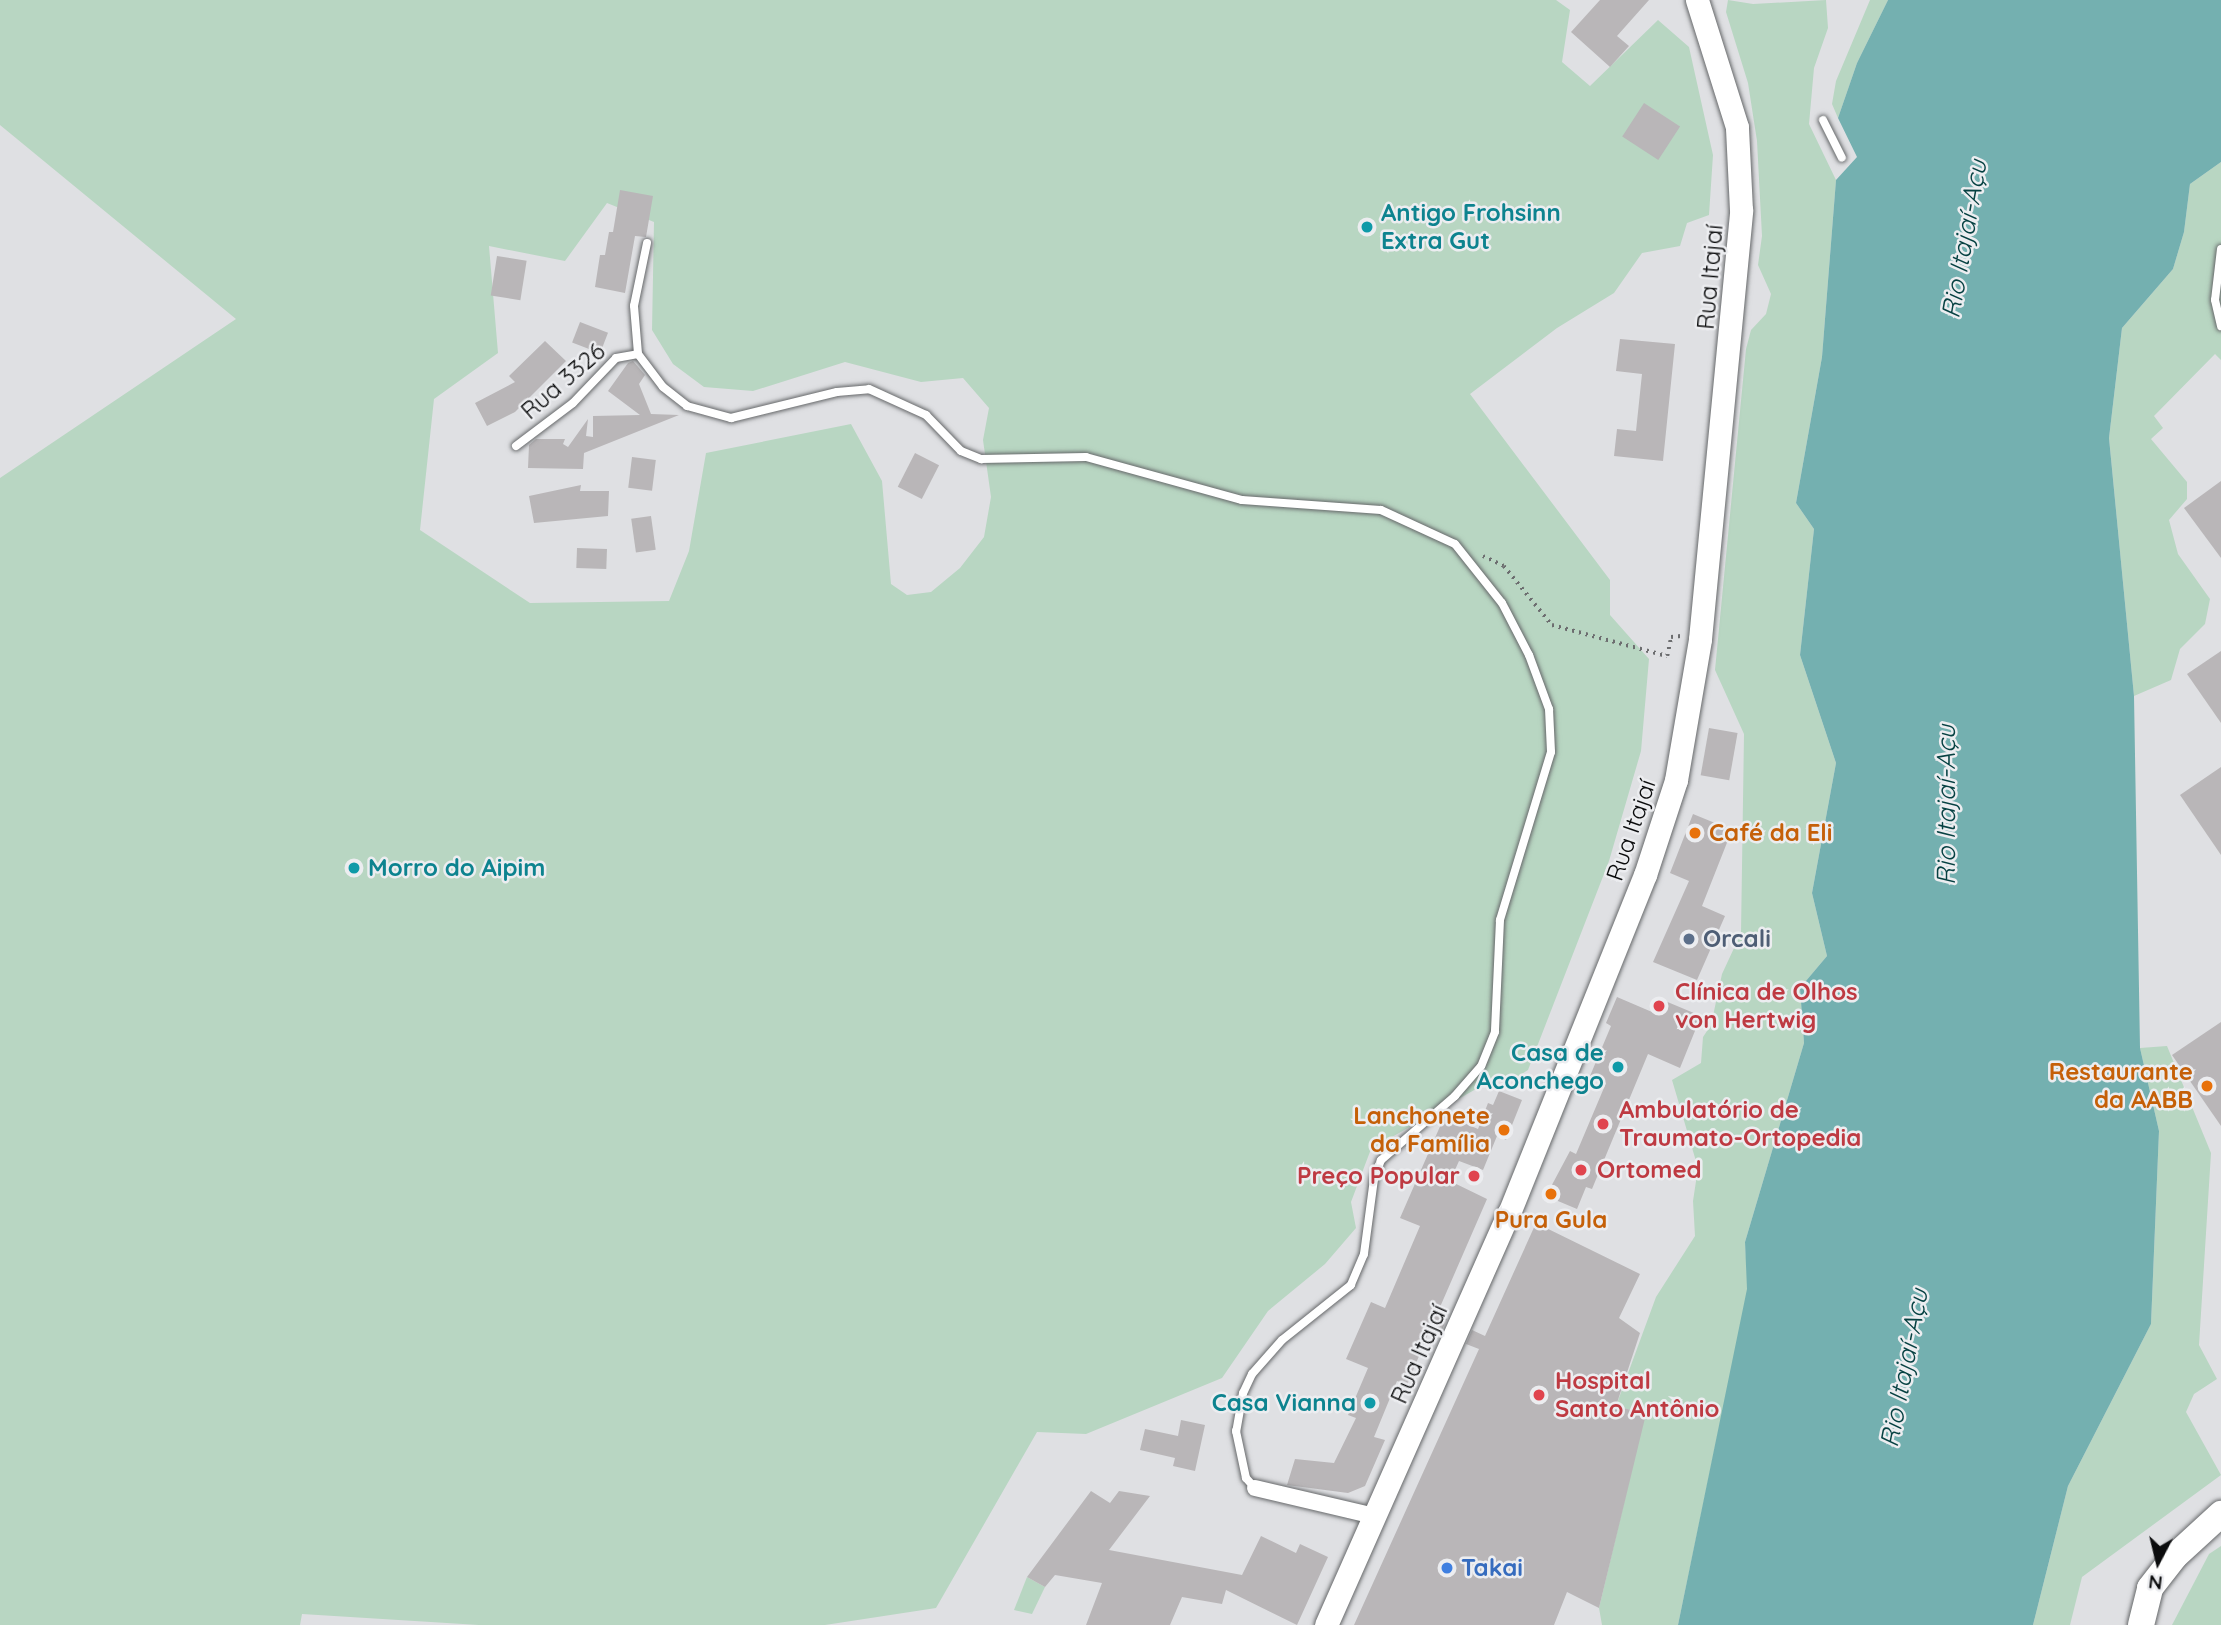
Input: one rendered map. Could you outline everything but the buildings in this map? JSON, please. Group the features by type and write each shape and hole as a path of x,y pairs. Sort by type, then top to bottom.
{"main road":[{"name":"Rua Itajaí","path":"1326,1625 1509,1213 1645,875 1676,780 1688,724 1726,401 1741,210 1737,127 1697,0"},
{"path":"2141,1625 2150,1588 2174,1557 2221,1514"}],"street":[{"path":"1255,1488 1374,1516"}],"lane":[{"path":"1823,120 1842,158"},
{"path":"647,243 634,306 638,354 663,387 687,406 731,418 837,391 869,389 926,415 961,451 981,459 1086,457 1242,500 1381,510 1455,544 1502,603 1549,709 1548,764 1500,920 1495,1032 1481,1066 1455,1096 1381,1160 1371,1191 1364,1254 1351,1286 1282,1340 1252,1374 1243,1393 1236,1431 1246,1478 1255,1488"},
{"path":"2221,249 2215,300 2221,326"},
{"name":"Rua 3326","path":"516,446 573,402 616,358 638,354"}],"path":[{"path":"1455,544 1504,566 1552,625 1667,656 1671,637 1682,636"},
{"path":"1680,648 1684,622"}],"green space":[{"path":"0,0 1556,0 1570,10 1562,62 1590,86 1658,20 1689,47 1713,155 1709,215 1687,223 1680,246 1642,253 1614,293 1557,328 1470,394 1610,580 1610,615 1649,659 1641,751 1609,861 1528,1070 1512,1080 1497,1077 1371,1149 1351,1202 1356,1228 1325,1264 1268,1311 1222,1378 1086,1434 1037,1432 936,1608 825,1625 479,1625 302,1614 300,1625 0,1625 0,478 236,319 0,125","holes":["607,203 654,222 652,330 673,364 704,387 753,391 845,362 921,382 963,378 989,408 983,440 991,497 984,537 960,568 931,592 907,595 891,584 882,481 851,424 706,453 689,551 669,601 530,603 420,530 434,399 498,353 489,246 565,261"]},
{"path":"1728,0 1753,4 1826,0 1828,28 1814,68 1809,124 1836,180 1822,357 1796,503 1814,529 1800,655 1836,763 1812,893 1827,956 1800,988 1804,1043 1745,1242 1748,1289 1678,1625 1602,1625 1599,1608 1645,1414 1616,1406 1656,1297 1695,1236 1693,1201 1698,1168 1672,1080 1701,1063 1703,1037 1711,1025 1722,974 1741,933 1744,734 1715,670 1746,349 1751,330 1766,314 1771,294 1758,265 1762,236 1757,141 1748,83 1726,12"},
{"path":"1870,0 1888,0 1857,63 1838,118 1832,104 1836,81"},
{"path":"2221,162 2221,360 2215,354 2154,416 2163,428 2151,439 2187,482 2187,499 2169,520 2178,554 2210,599 2205,624 2180,649 2171,680 2134,696 2109,438 2122,328 2173,269 2184,232 2190,184"},
{"path":"2167,1046 2211,1153 2199,1345 2217,1379 2194,1394 2186,1412 2221,1475 2082,1577 2070,1625 2033,1625 2068,1486 2151,1324 2159,1131 2140,1048"},
{"path":"2221,1546 2221,1625 2172,1625 2209,1554"},
{"path":"1027,1577 1045,1587 1032,1614 1014,1610"}],"water":[{"name":"Rio Itajaí-Açu","path":"1888,0 2221,0 2221,162 2190,184 2184,232 2173,269 2122,328 2109,438 2134,696 2140,1048 2159,1131 2151,1324 2068,1486 2033,1625 1678,1625 1747,1289 1745,1242 1804,1043 1800,988 1827,956 1812,893 1836,763 1800,655 1814,529 1796,503 1822,357 1836,180 1857,157 1838,118 1857,63"}],"place":[{"name":"Antigo Frohsinn Extra Gut","path":"1367,227"},
{"name":"Café da Eli","path":"1695,833"},
{"name":"Morro do Aipim","path":"354,868"},
{"name":"Orcali","path":"1689,939"},
{"name":"Clínica de Olhos von Hertwig","path":"1659,1006"},
{"name":"Casa de Aconchego","path":"1618,1067"},
{"name":"Restaurante da AABB","path":"2207,1086"},
{"name":"Ambulatório de Traumato-Ortopedia","path":"1603,1124"},
{"name":"Lanchonete da Família","path":"1504,1130"},
{"name":"Ortomed","path":"1581,1170"},
{"name":"Preço Popular","path":"1474,1176"},
{"name":"Pura Gula","path":"1551,1194"},
{"name":"Hospital Santo Antônio","path":"1539,1395"},
{"name":"Casa Vianna","path":"1370,1403"},
{"name":"Takai","path":"1447,1568"}]}
